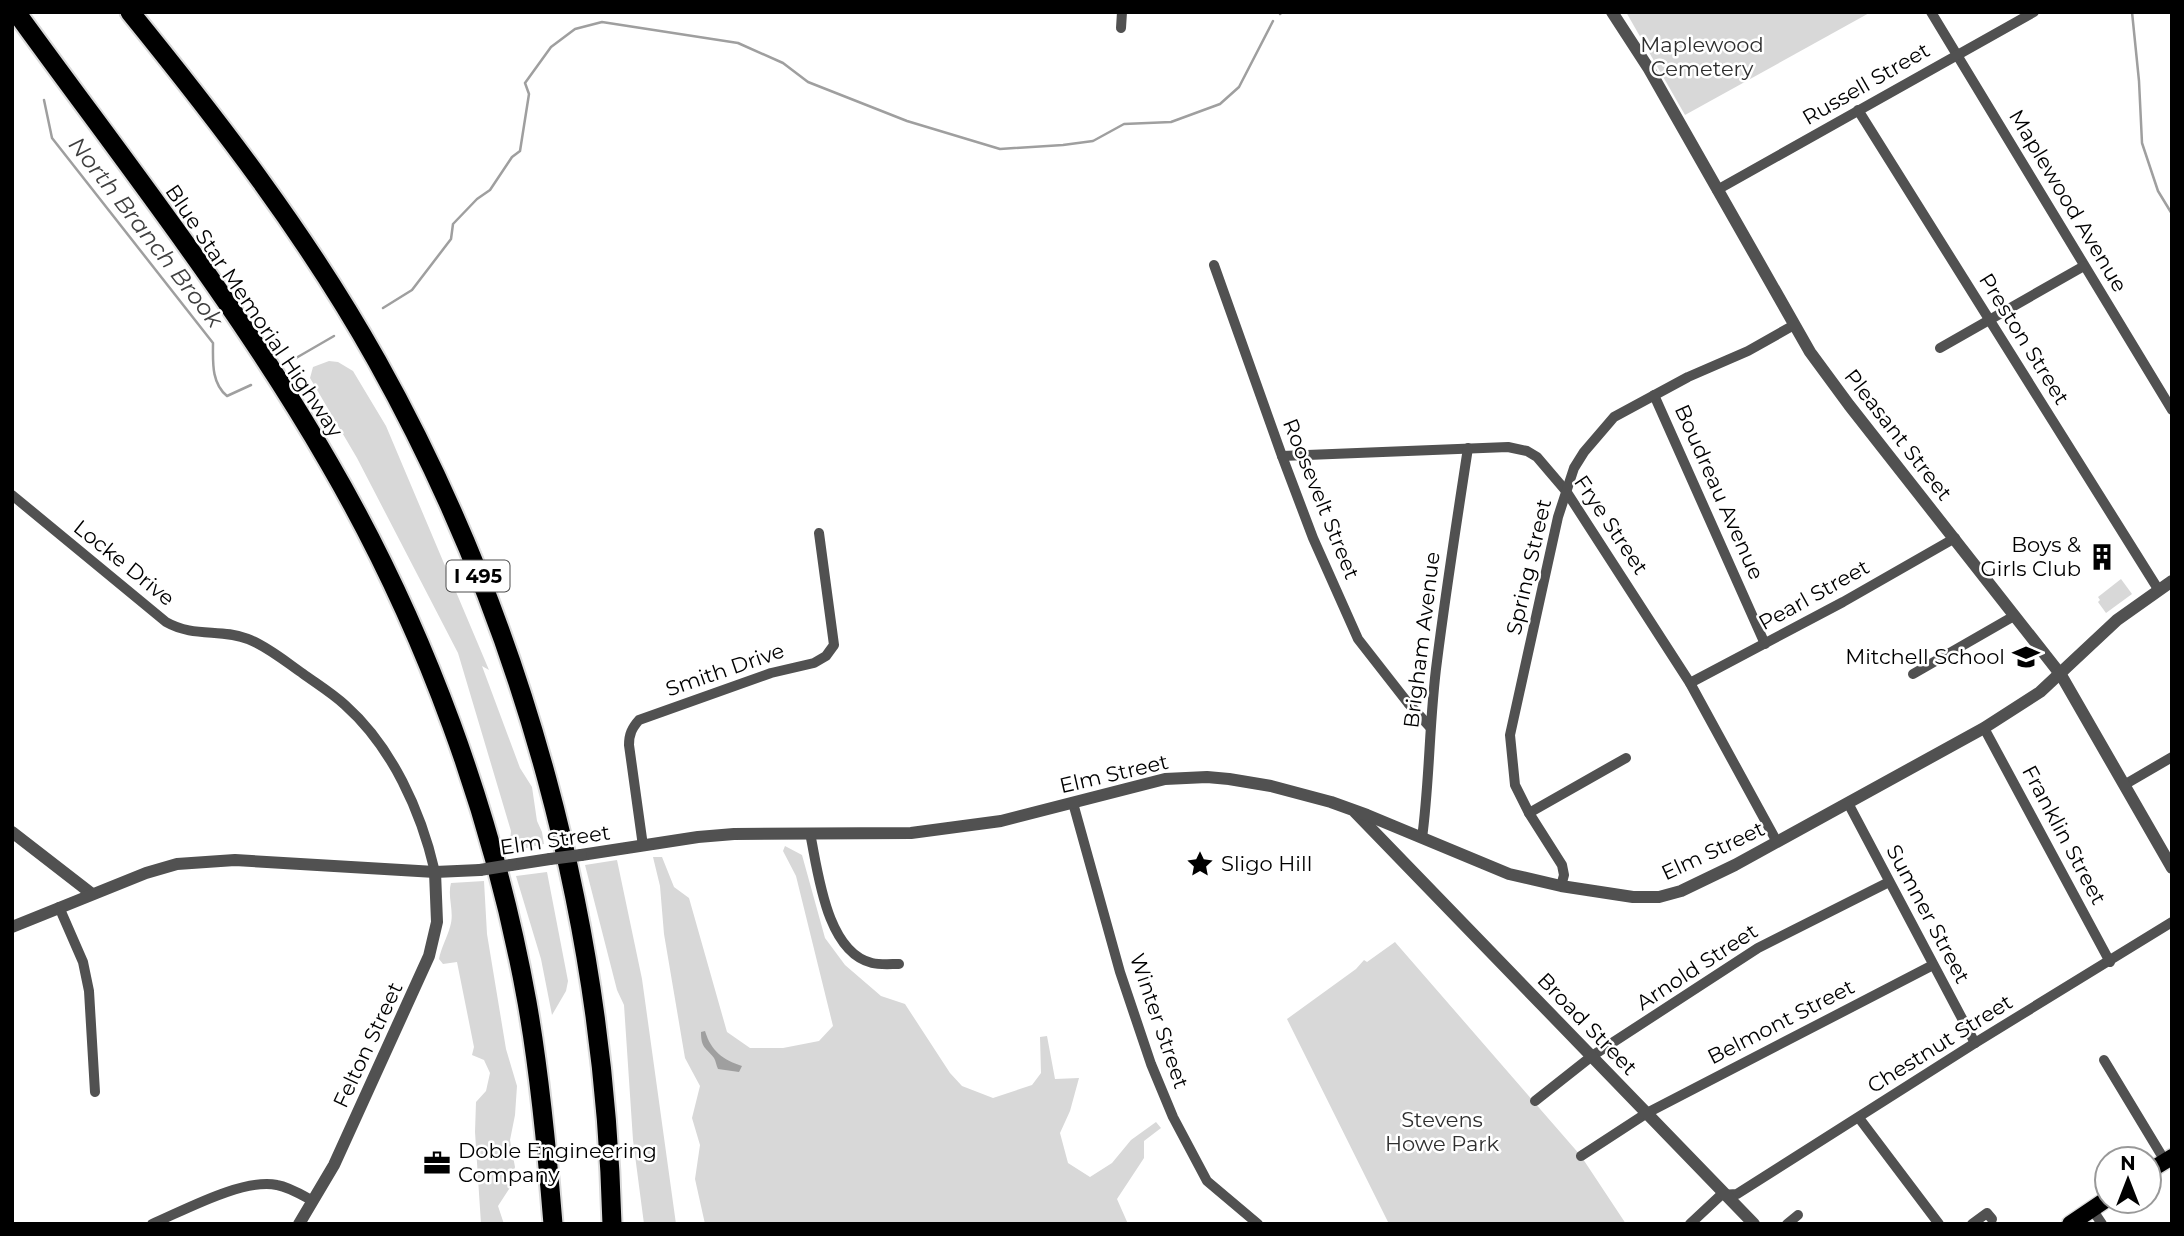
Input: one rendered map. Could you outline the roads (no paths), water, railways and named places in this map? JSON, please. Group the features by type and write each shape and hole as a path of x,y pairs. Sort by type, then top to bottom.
{"highway":[{"name":"Blue Star Memorial Highway","path":"16,12 215,286 279,380 353,506 408,618 462,755 503,895 527,1003 548,1158 552,1224"},
{"name":"I 495","path":"130,12 244,156 331,287 395,395 452,513 518,681 550,789 582,933 597,1027 606,1106 612,1224"},
{"path":"606,1106 616,1172 619,1224"}],"main road":[{"path":"2070,1224 2092,1209"}],"street":[{"path":"1121,28 1122,12"},
{"name":"Pleasant Street","path":"1612,12 1648,69 1794,325 1822,369 2061,675 2172,868"},
{"name":"Maplewood Avenue","path":"1931,12 2172,410"},
{"name":"Russell Street","path":"1717,190 2034,12"},
{"name":"Preston Street","path":"1858,110 2158,589"},
{"name":"Roosevelt Street","path":"1214,265 1313,538 1358,639 1430,727"},
{"path":"1940,348 2084,266"},
{"name":"Spring Street","path":"1561,886 1564,875 1562,865 1529,813 1515,785 1510,735 1566,491 1579,460 1614,417 1688,377 1748,351 1794,325"},
{"name":"Boudreau Avenue","path":"1654,395 1765,643"},
{"name":"Frye Street","path":"1282,456 1508,447 1527,451 1537,457 1566,491 1690,683 1777,842"},
{"name":"Brigham Avenue","path":"1422,838 1436,663 1468,448"},
{"name":"Locke Drive","path":"12,495 166,622 189,632 249,639 292,666 346,706 375,737 397,773 422,829 435,872"},
{"name":"Smith Drive","path":"643,846 629,745 633,726 639,720 761,677 814,663 826,656 834,645 819,533"},
{"name":"Pearl Street","path":"1690,683 1955,538"},
{"name":"Elm Street","path":"12,927 161,867 216,860 435,872 481,870 713,835 911,833 943,830 1001,821 1165,779 1207,777 1271,786 1352,810 1509,873 1561,886 1637,897 1659,897 1706,880 1984,728 2040,692 2117,620 2172,581"},
{"path":"1913,674 2014,616"},
{"name":"Franklin Street","path":"1984,728 2110,962"},
{"path":"2124,785 2172,757"},
{"path":"1529,813 1626,758"},
{"name":"Winter Street","path":"1073,803 1120,972 1151,1064 1173,1117 1207,1181 1258,1224"},
{"name":"Sumner Street","path":"1848,803 1975,1043"},
{"name":"Broad Street","path":"1352,810 1754,1224"},
{"path":"1392,852 1406,830"},
{"path":"12,832 92,894"},
{"path":"810,833 825,901 831,920 843,942 871,963 899,964"},
{"name":"Felton Street","path":"299,1224 334,1165 429,956 437,922 435,872"},
{"name":"Arnold Street","path":"1535,1101 1592,1056 1758,948 1889,882"},
{"path":"59,907 83,962 89,991 95,1092"},
{"name":"Chestnut Street","path":"1690,1224 1721,1195 1737,1194 2172,922"},
{"name":"Belmont Street","path":"1581,1156 1647,1113 1933,965"},
{"path":"2104,1060 2168,1159"},
{"path":"1859,1118 1939,1224"},
{"path":"152,1224 239,1188 261,1184 280,1185 313,1201"},
{"path":"2092,1209 2102,1224"},
{"path":"1972,1224 1987,1213 1992,1219"},
{"path":"1787,1224 1798,1215"}],"waterway":[{"path":"2132,12 2142,143 2158,191 2172,214"},
{"name":"North Branch Brook","path":"383,308 412,290 451,239 453,224 477,199 490,190 512,157 520,151 529,94 525,83 551,47 575,29 602,22 738,43 783,63 808,82 907,121 1000,149 1093,141 1124,124 1171,122 1220,104 1239,87 1273,21"},
{"name":"North Branch Brook","path":"44,100 52,138 213,343 214,371 222,391 227,396 251,385"},
{"name":"North Branch Brook","path":"296,358 334,336"}],"place":[{"name":"Boys & Girls Club","path":"2102,557"},
{"name":"Mitchell School","path":"2026,657"},
{"name":"Sligo Hill","path":"1200,864"},
{"name":"Doble Engineering Company","path":"437,1163"}],"park label":[{"name":"Maplewood Cemetery","path":"1702,57"},
{"name":"Stevens Howe Park","path":"1442,1132"}]}
